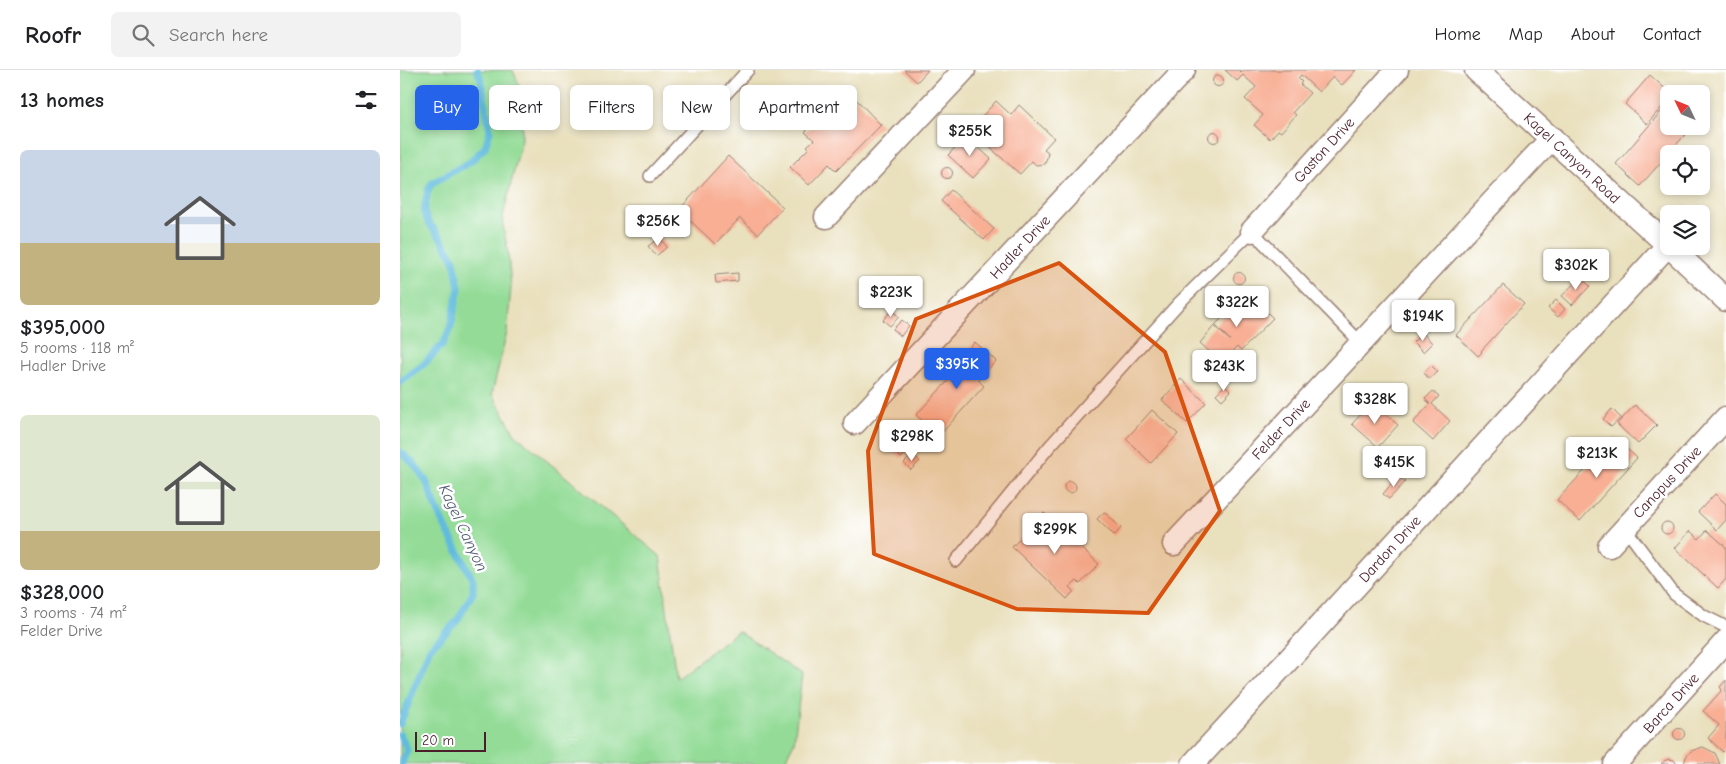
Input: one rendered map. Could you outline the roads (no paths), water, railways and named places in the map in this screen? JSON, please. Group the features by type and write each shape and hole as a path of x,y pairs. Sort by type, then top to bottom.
{"street":[{"path":"826,217 964,70"},
{"name":"Hadler Drive","path":"855,423 1184,70"},
{"name":"Gaston Drive","path":"1252,231 1397,70"},
{"name":"Kagel Canyon Road","path":"1476,70 1660,238"},
{"name":"Felder Drive","path":"1174,544 1552,138"},
{"name":"Dardon Drive","path":"1193,764 1661,255"},
{"name":"Kagel Canyon Road","path":"1678,255 1726,300"},
{"name":"Canopus Drive","path":"1609,546 1726,418"},
{"name":"Barca Drive","path":"1615,764 1726,641"}],"lane":[{"path":"650,176 748,70"},
{"path":"956,561 1055,440 1178,304 1252,231 1361,343"},
{"path":"1625,528 1674,594 1704,616 1726,627"}],"waterway":[{"name":"Kagel Canyon","path":"400,382 423,365 443,344 451,326 459,288 454,260 428,222 424,212 428,190 432,183 470,162 485,147 490,131 481,79 477,70"},
{"name":"Kagel Canyon","path":"400,452 413,463 426,481 441,519 473,580 473,593 457,621 430,648 400,724"},
{"name":"Kagel Canyon","path":"400,735 407,749 402,764"}]}
